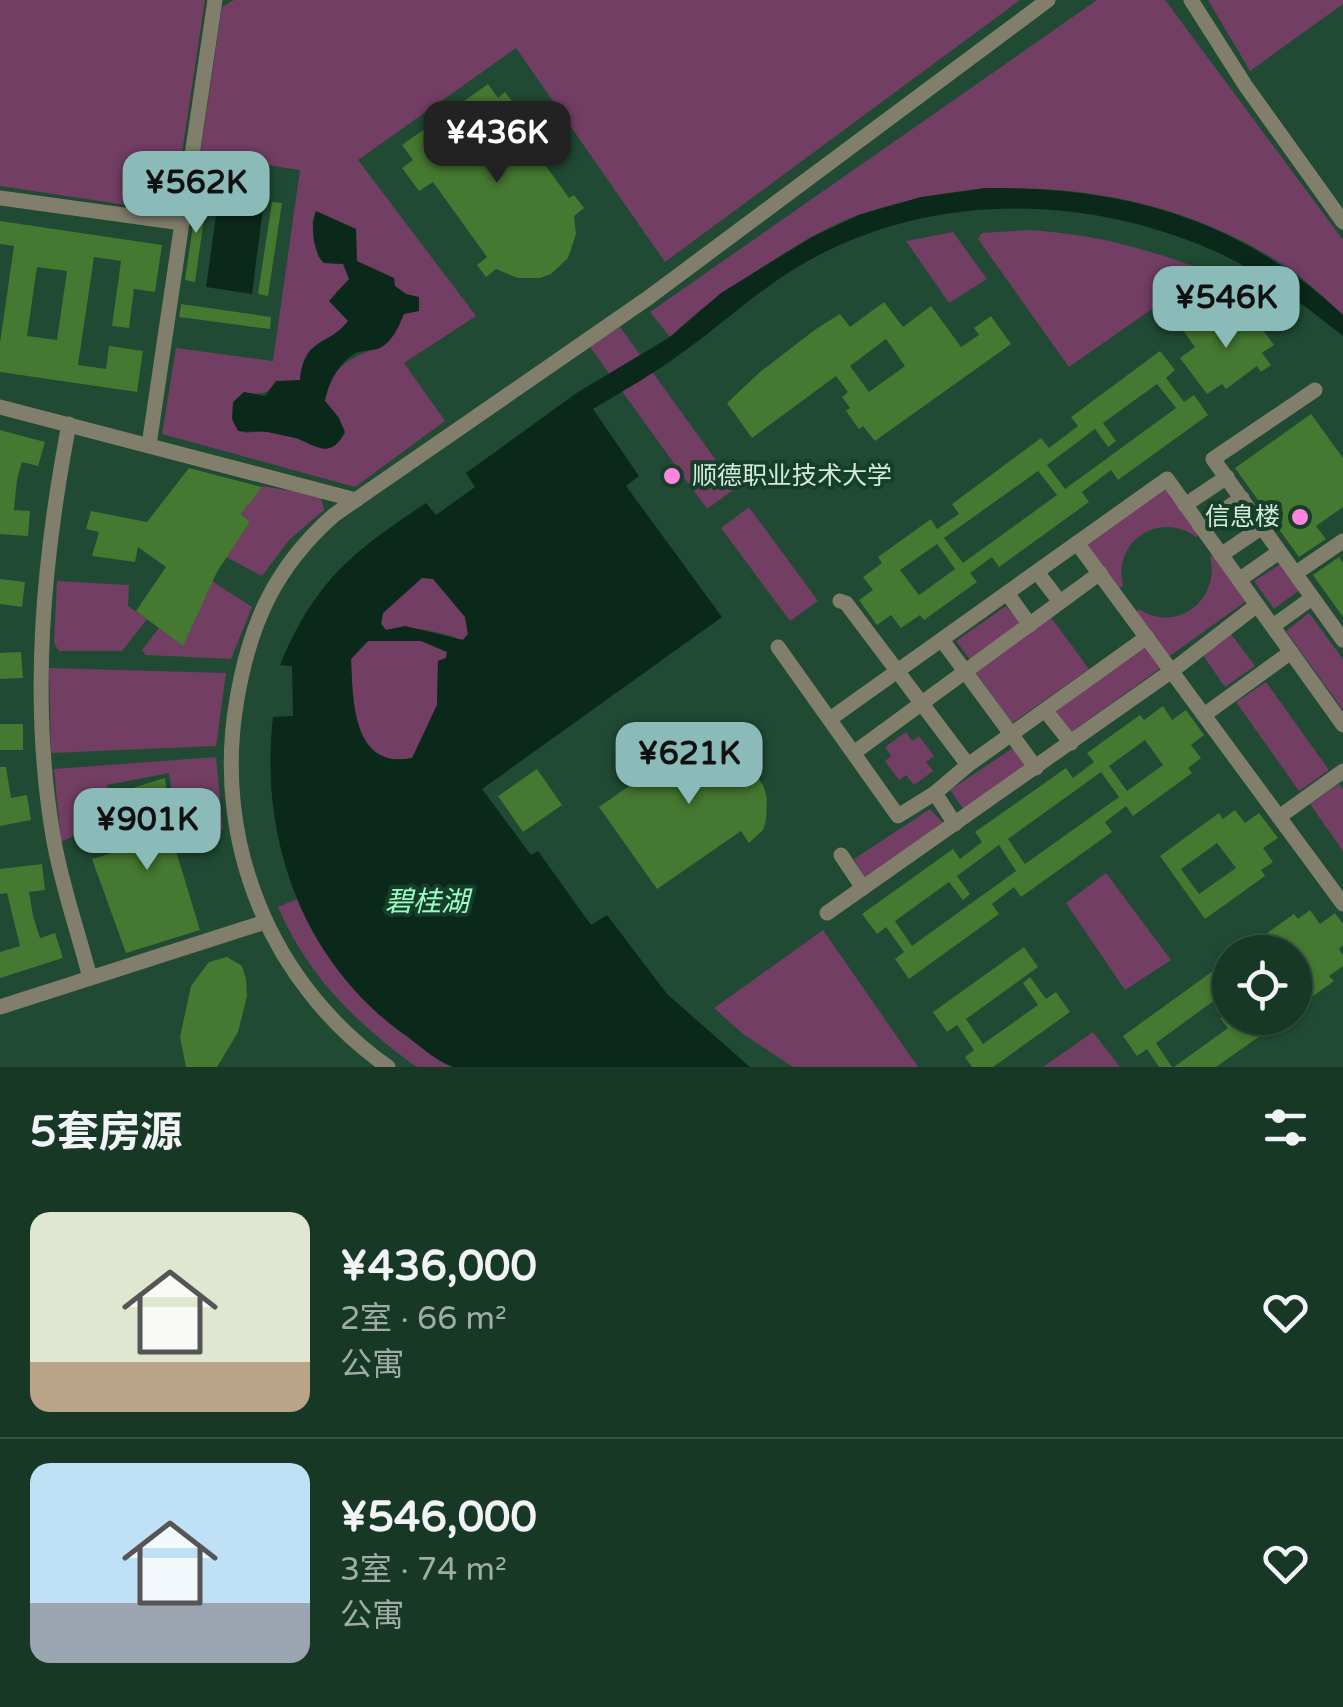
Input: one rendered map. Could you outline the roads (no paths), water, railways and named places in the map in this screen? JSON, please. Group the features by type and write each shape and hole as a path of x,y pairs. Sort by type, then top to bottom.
{"street":[{"path":"148,445 215,0"},
{"path":"388,1067 346,1034 317,1004 290,967 265,922 241,851 232,797 231,738 244,660 270,592 286,564 308,538 356,500 648,298 1048,0"},
{"path":"1192,0 1246,85 1343,222"},
{"path":"0,198 182,224"},
{"path":"1315,390 1214,459 1343,640"},
{"path":"0,407 356,500"},
{"path":"69,424 46,560 43,746 53,838 90,978"},
{"path":"1185,506 1226,478"},
{"path":"830,719 1166,480 1343,724"},
{"path":"1200,526 1242,498"},
{"path":"1221,555 1262,527"},
{"path":"1296,573 1343,541"},
{"path":"1078,542 1343,904"},
{"path":"1238,580 1279,552"},
{"path":"1036,572 1060,602"},
{"path":"854,752 1100,574"},
{"path":"1007,593 1030,625"},
{"path":"1273,626 1312,598"},
{"path":"840,602 846,603 968,765"},
{"path":"827,913 1173,670 1257,605"},
{"path":"778,647 898,816 935,793 1147,636"},
{"path":"942,640 1036,768"},
{"path":"1204,715 1291,652"},
{"path":"1045,710 1071,743"},
{"path":"1279,817 1343,771"},
{"path":"935,793 955,824"},
{"path":"841,855 863,888"},
{"path":"0,1007 265,922"}],"water":[{"name":"碧桂湖","path":"985,188 1036,189 1132,202 1178,215 1263,254 1304,282 1343,315 1343,336 1255,272 1175,235 1073,212 1021,208 969,211 917,219 867,234 800,265 661,367 593,409 639,476 626,486 722,617 482,789 531,855 538,851 591,925 607,915 667,994 750,1067 453,1067 440,1061 367,1003 338,970 295,893 281,850 270,762 273,717 293,716 292,666 280,665 293,636 322,590 357,554 426,503 436,515 475,487 466,473 578,392 670,337 721,293 812,237 859,215 921,197","holes":["422,578 433,579 465,617 468,634 463,640 405,626 386,630 381,624 383,613","368,641 421,641 447,652 446,658 438,661 437,705 412,758 392,759 377,753 360,728 351,659"]},
{"path":"219,194 264,201 252,294 206,287"},
{"path":"316,211 356,229 357,261 394,278 395,286 406,294 419,297 419,311 404,314 389,341 380,348 356,353 335,374 325,401 345,432 329,448 268,432 238,431 232,419 233,402 244,392 265,396 276,381 300,380 312,349 348,321 329,301 349,279 343,264 324,263 317,252 313,231"}],"place":[{"name":"顺德职业技术大学","path":"672,476"},
{"name":"信息楼","path":"1300,517"}]}
